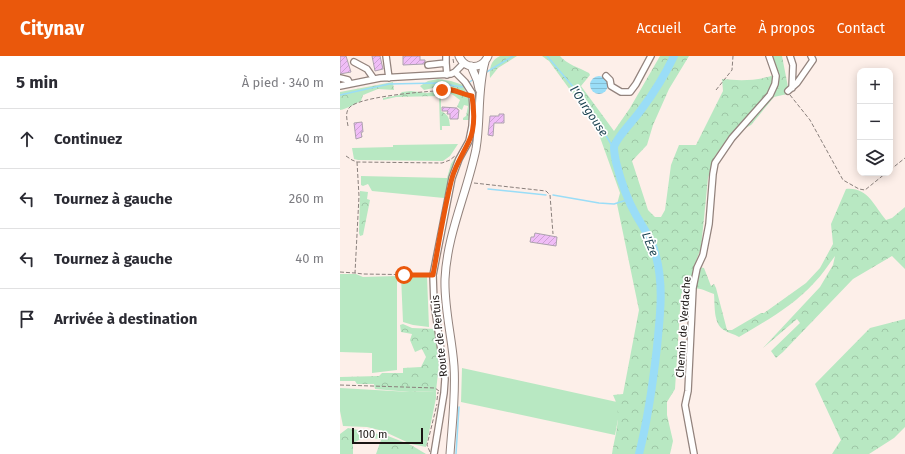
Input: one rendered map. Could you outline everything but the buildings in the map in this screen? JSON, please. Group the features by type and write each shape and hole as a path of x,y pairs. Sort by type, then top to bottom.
{"main road":[{"path":"460,56 464,63 471,66 481,65 486,59"},
{"name":"Route de Pertuis","path":"450,454 455,384 446,307 446,264 452,237 468,183 476,145 480,100 486,59"},
{"name":"Route de Pertuis","path":"471,66 477,80 480,100"}],"street":[{"path":"386,56 389,78"},
{"path":"446,56 447,75"},
{"path":"606,76 610,80 611,86 621,92 630,92 651,56"},
{"name":"Chemin de Verdache","path":"694,454 685,406 688,391 693,288 697,268 703,255 709,224 713,174 716,163 732,138 770,95 775,84 776,76 769,56"},
{"path":"790,56 793,65 790,90"},
{"path":"790,90 814,60 812,56"},
{"path":"354,62 367,69 374,79"},
{"path":"428,65 446,63"},
{"path":"340,86 374,79 447,75 456,71 464,63"},
{"path":"432,454 444,372 434,303 433,275 452,178 472,132 472,96 467,84 456,71"},
{"path":"340,78 348,80 350,84"}],"path":[{"path":"453,56 456,71"},
{"path":"716,90 732,70 734,56"},
{"path":"348,126 348,110 356,103 394,94 435,91 447,88 472,96"},
{"path":"790,90 810,120 843,180 858,189 865,190 882,176"},
{"path":"346,156 357,162 442,163 450,160 464,150"},
{"path":"893,168 905,158"},
{"path":"356,273 359,196 357,162"},
{"path":"468,183 546,191 550,195 553,234"},
{"path":"340,272 363,274 433,275"},
{"path":"340,385 435,388 441,392 437,401 427,445 427,449 432,454"}],"green space":[{"path":"500,56 517,56 498,68 490,78 491,65 494,60"},
{"path":"542,56 560,56 569,64 589,73 590,75 581,86 614,131 630,108 660,56 689,56 669,89 653,125 647,145 632,161 648,210 655,217 661,217 665,210 671,165 679,145 696,145 723,91 722,79 750,80 777,74 771,56 782,56 788,87 787,94 774,97 751,125 729,137 715,156 708,178 701,248 694,266 704,268 711,286 714,284 727,330 732,330 761,313 764,313 806,283 820,268 833,244 831,224 846,189 854,189 865,194 870,198 886,220 892,218 905,207 905,269 892,256 853,279 776,358 771,351 800,323 797,319 763,348 820,287 833,265 835,256 817,280 797,299 779,313 739,337 720,327 715,314 714,294 697,288 685,291 681,294 675,389 667,402 667,415 673,441 670,454 612,454 618,417 616,402 613,395 623,394 639,310 617,204 620,193 597,129 549,61"},
{"path":"438,79 463,85 466,93 447,85 424,90 420,86 428,81"},
{"path":"393,82 394,90 378,89 363,95 361,101 348,108 340,110 340,92"},
{"path":"446,90 468,96 470,104 469,120 463,120 466,116 468,106 464,105 462,110 457,107 460,100 451,94 446,93 441,95 441,111 448,117 450,126 442,126 442,130 440,130 439,96 396,97 383,100 383,98 399,95 402,92 411,91 427,93"},
{"path":"458,144 450,156 443,161 358,160 354,159 352,148 393,147 393,145"},
{"path":"457,155 444,198 372,191 368,184 363,186 361,185 361,176 447,178 451,164"},
{"path":"360,191 368,192 367,199 370,200 363,235 360,236 359,233"},
{"path":"340,274 356,274 363,277 397,276 397,370 372,373 372,353 340,352"},
{"path":"401,276 427,277 429,327 403,322"},
{"path":"905,319 905,427 894,438 869,454 832,454 841,440 815,384 870,328"},
{"path":"403,324 412,328 435,329 439,364 436,391 410,392 375,389 374,384 357,384 355,381 340,381 340,377 379,376 382,373 403,373 403,368 421,367 426,357 422,349 415,352 410,340 412,334 401,332 400,325"},
{"path":"462,368 617,402 619,414 615,435 461,402"},
{"path":"340,388 410,392 436,391 436,398 426,447 411,444 383,431 367,427 343,426 340,411"},
{"path":"348,428 388,436 411,445 426,454 376,454 381,440 367,436 353,443 353,454 340,454 340,434"}],"water":[{"path":"595,76 603,76 608,81 606,92 603,94 595,94 590,89 590,81"}],"waterway":[{"path":"485,73 513,56"},
{"name":"l'Ourgouse","path":"547,56 586,102 614,149"},
{"name":"L'Èze","path":"639,454 648,414 652,387 661,290 655,251 627,196 618,168 614,147 615,143 654,91 674,56"},
{"path":"340,95 389,84 438,83 462,87 474,79"},
{"path":"488,189 546,195"},
{"path":"553,195 599,203 614,204 630,199"},
{"path":"456,454 459,407"}],"route":[{"path":"404,275 433,275 452,178 472,132 472,96 447,88 442,90"}]}
